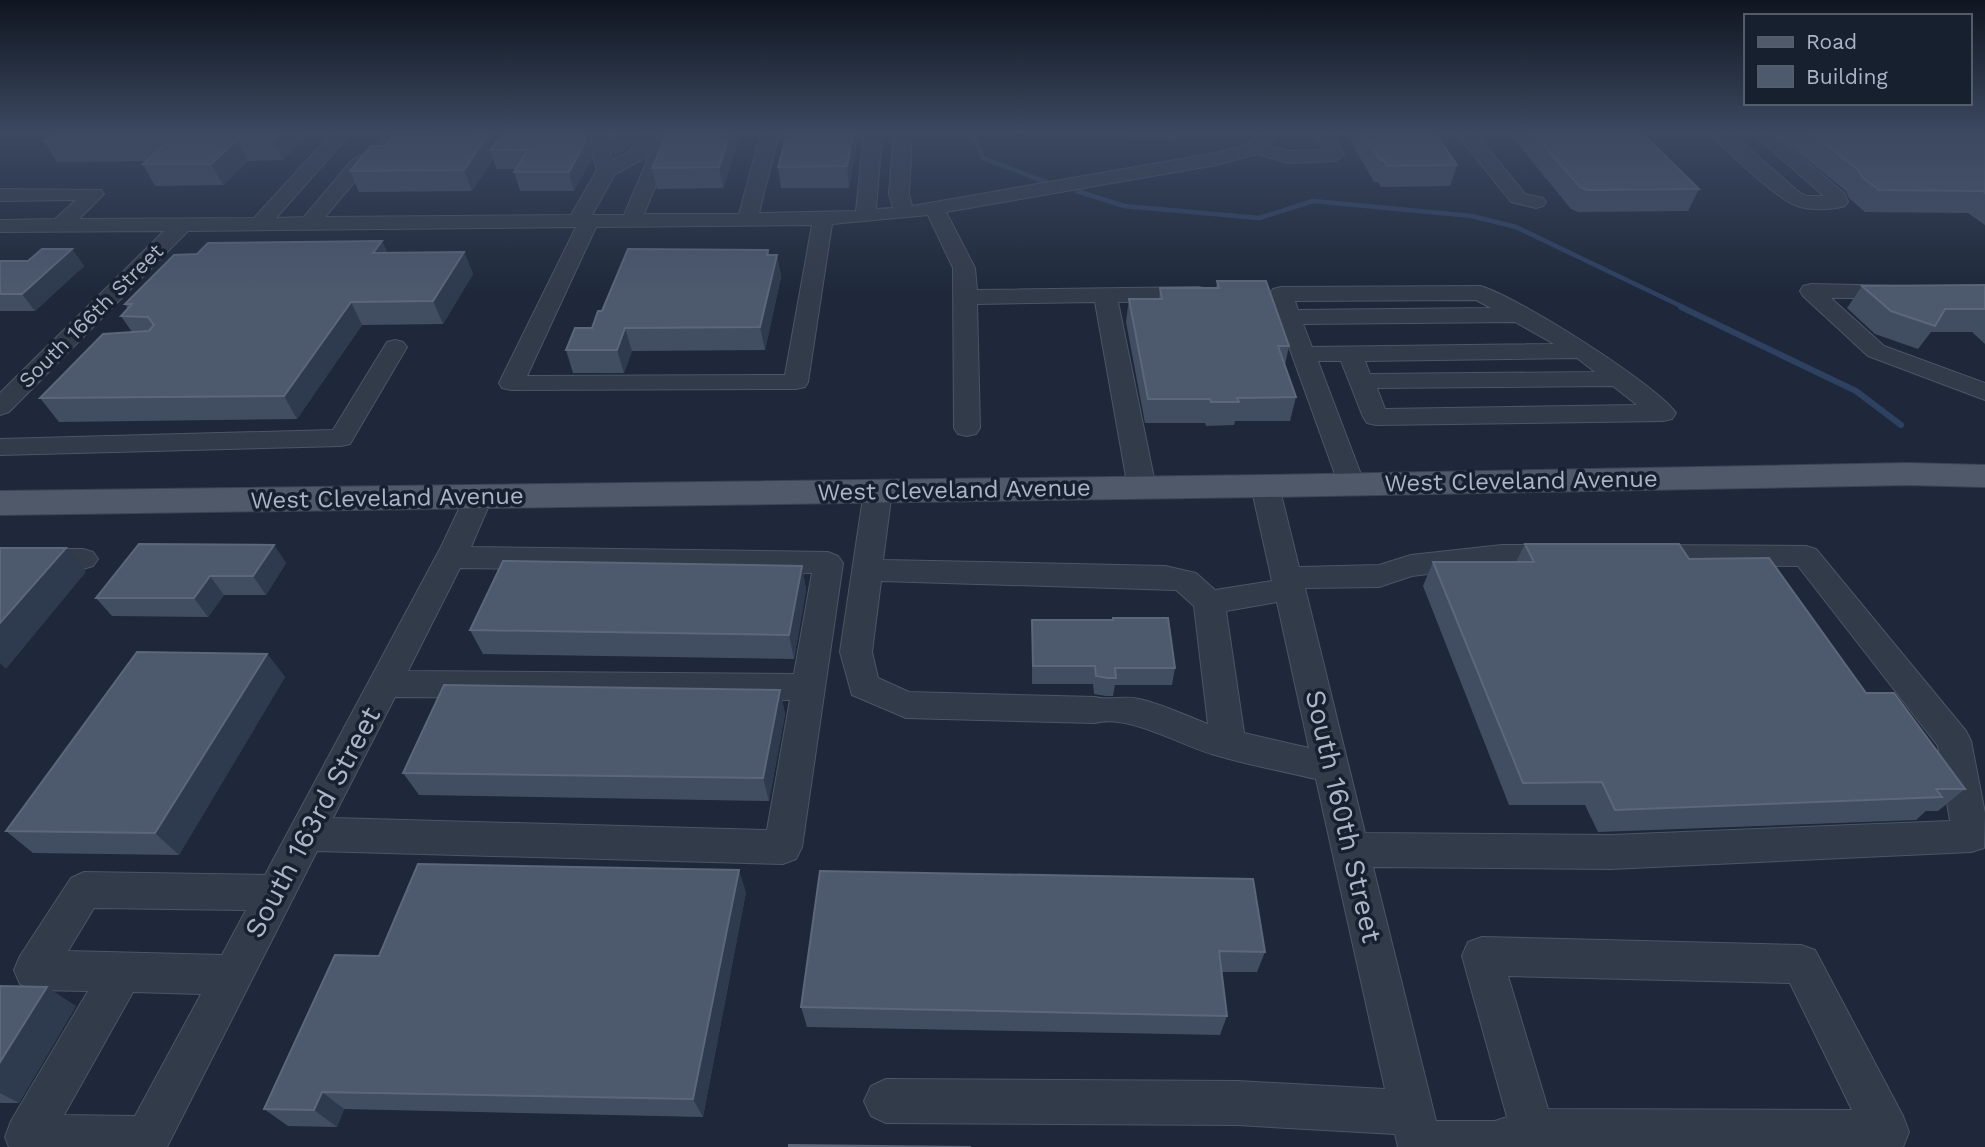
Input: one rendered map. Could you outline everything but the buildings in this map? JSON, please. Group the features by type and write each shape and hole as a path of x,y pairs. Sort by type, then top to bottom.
{"main road":[{"name":"West Cleveland Avenue","path":"0,503 1351,485 1908,474 1985,469"},
{"name":"West Cleveland Avenue","path":"1908,474 1985,476"}],"street":[{"path":"45,195 56,187"},
{"path":"232,241 290,187"},
{"path":"309,223 340,187"},
{"path":"599,187 511,383 796,382 823,219"},
{"path":"632,220 646,187"},
{"path":"747,220 756,187"},
{"path":"865,217 868,187"},
{"path":"899,187 904,214"},
{"path":"0,226 309,223 353,231 583,221 823,219 904,214 1041,187"},
{"path":"1509,187 1518,198 1536,202"},
{"path":"1781,187 1804,202 1838,202 1837,197 1825,187"},
{"path":"0,195 94,194 61,225"},
{"path":"935,209 964,268 967,428"},
{"name":"South 166th Street","path":"0,407 182,225"},
{"path":"1918,291 1811,292 1876,351 1985,392"},
{"path":"1254,294 1480,293 1583,351 1663,412 1376,417 1350,354"},
{"path":"966,297 1227,294"},
{"path":"1281,294 1351,485"},
{"path":"1105,295 1142,488"},
{"path":"1290,317 1519,316"},
{"path":"0,447 341,438 395,347"},
{"path":"58,349 86,349"},
{"path":"1304,354 1583,351"},
{"path":"0,377 30,377"},
{"path":"1362,382 1622,379"},
{"name":"South 160th Street","path":"1265,486 1417,1134"},
{"path":"878,491 856,652 864,686 906,705 1139,712 1228,744 1332,768"},
{"name":"South 163rd Street","path":"145,1143 385,684 479,496"},
{"path":"1209,602 1289,583 1379,576 1411,566 1502,555 1806,556 1954,741 1971,836 1611,852 1351,850"},
{"path":"306,834 783,847 828,563 450,557"},
{"path":"0,559 83,559"},
{"path":"868,570 1165,577 1185,581 1209,602 1228,744"},
{"path":"385,684 808,687"},
{"path":"233,975 34,970 83,890 276,893"},
{"path":"886,1101 1237,1103 1417,1134 1495,1143 1534,1131 1887,1132 1801,964 1482,956 1534,1131"},
{"path":"122,972 27,1137 145,1143"}],"waterway":[{"path":"1077,191 1124,206 1259,218 1313,201 1472,216 1516,227 1685,308"},
{"path":"1681,307 1856,391 1901,425"}]}
